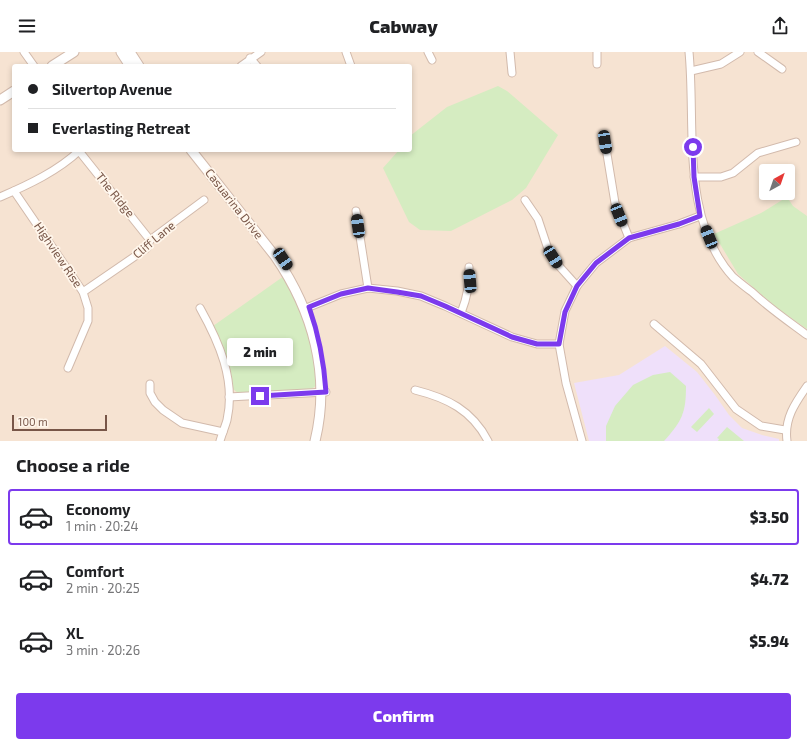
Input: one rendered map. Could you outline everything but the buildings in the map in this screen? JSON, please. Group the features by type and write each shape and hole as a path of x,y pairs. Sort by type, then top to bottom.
{"street":[{"path":"24,52 33,64"},
{"path":"55,64 74,52"},
{"path":"121,52 129,64"},
{"path":"130,52 138,64"},
{"path":"243,64 261,52"},
{"path":"346,52 350,64"},
{"path":"428,52 432,60"},
{"path":"510,52 512,73"},
{"path":"597,52 597,64"},
{"path":"689,52 691,71 694,177 700,216 711,244 721,261 734,277 773,311 807,335"},
{"path":"691,71 721,64 740,52"},
{"path":"758,52 782,69"},
{"path":"250,58 255,64"},
{"path":"0,100 12,92"},
{"path":"605,142 615,203 629,238"},
{"path":"694,177 721,177 733,173 758,153 796,142"},
{"path":"0,197 29,184 70,160 78,152"},
{"name":"The Ridge","path":"82,152 150,240"},
{"name":"Casuarina Drive","path":"193,152 275,256 307,308"},
{"name":"Casuarina Drive","path":"200,152 283,259 292,273 307,308 327,403 321,441"},
{"name":"Highview Rise","path":"14,191 83,292 88,308 88,321 68,368"},
{"name":"Cliff Lane","path":"83,292 147,248 150,240 204,200"},
{"path":"525,200 538,219 548,248 559,266 577,286"},
{"path":"356,211 368,288"},
{"path":"582,441 566,383 559,344 565,312 577,286 596,263 629,238 679,224 700,216"},
{"path":"461,313 470,281 468,267"},
{"path":"307,308 341,294 368,288 397,292 421,296 512,337 537,344 559,344"},
{"path":"200,308 218,343 224,360 229,397 227,419 220,441"},
{"path":"654,324 701,364 736,409 761,426 786,430"},
{"path":"150,384 150,393 155,402 182,423 223,432"},
{"path":"787,441 786,430 790,415 807,386"},
{"path":"415,390 427,393 455,405 469,414 482,430 488,441"},
{"path":"229,397 324,392"},
{"name":"Casuarina Drive","path":"315,441 324,392"}],"shaded area":[{"path":"0,52 807,52 807,441 0,441"},
{"path":"665,346 697,372 729,415 742,428 779,439 779,441 589,441 574,383 619,375"}],"green space":[{"path":"498,86 507,91 558,135 526,188 512,200 451,231 420,230 409,222 383,168 397,152 412,152 412,134 447,107"},
{"path":"782,200 789,200 793,206 807,216 807,329 778,309 738,274 714,234 761,213"},
{"path":"284,276 303,313 315,354 317,385 310,390 238,393 233,389 230,381 228,366 222,345 213,326"},
{"path":"670,372 686,386 686,395 682,416 675,428 664,441 606,441 606,426 615,406 633,385 653,375"},
{"path":"709,408 714,414 697,432 691,427"},
{"path":"727,427 744,441 718,441 719,439 717,438"}],"route":[{"path":"260,396 326,392 324,364 314,321 309,307 341,294 368,288 421,296 512,337 537,344 559,344 565,312 577,286 596,263 629,238 679,224 700,216 694,177 693,147"}]}
